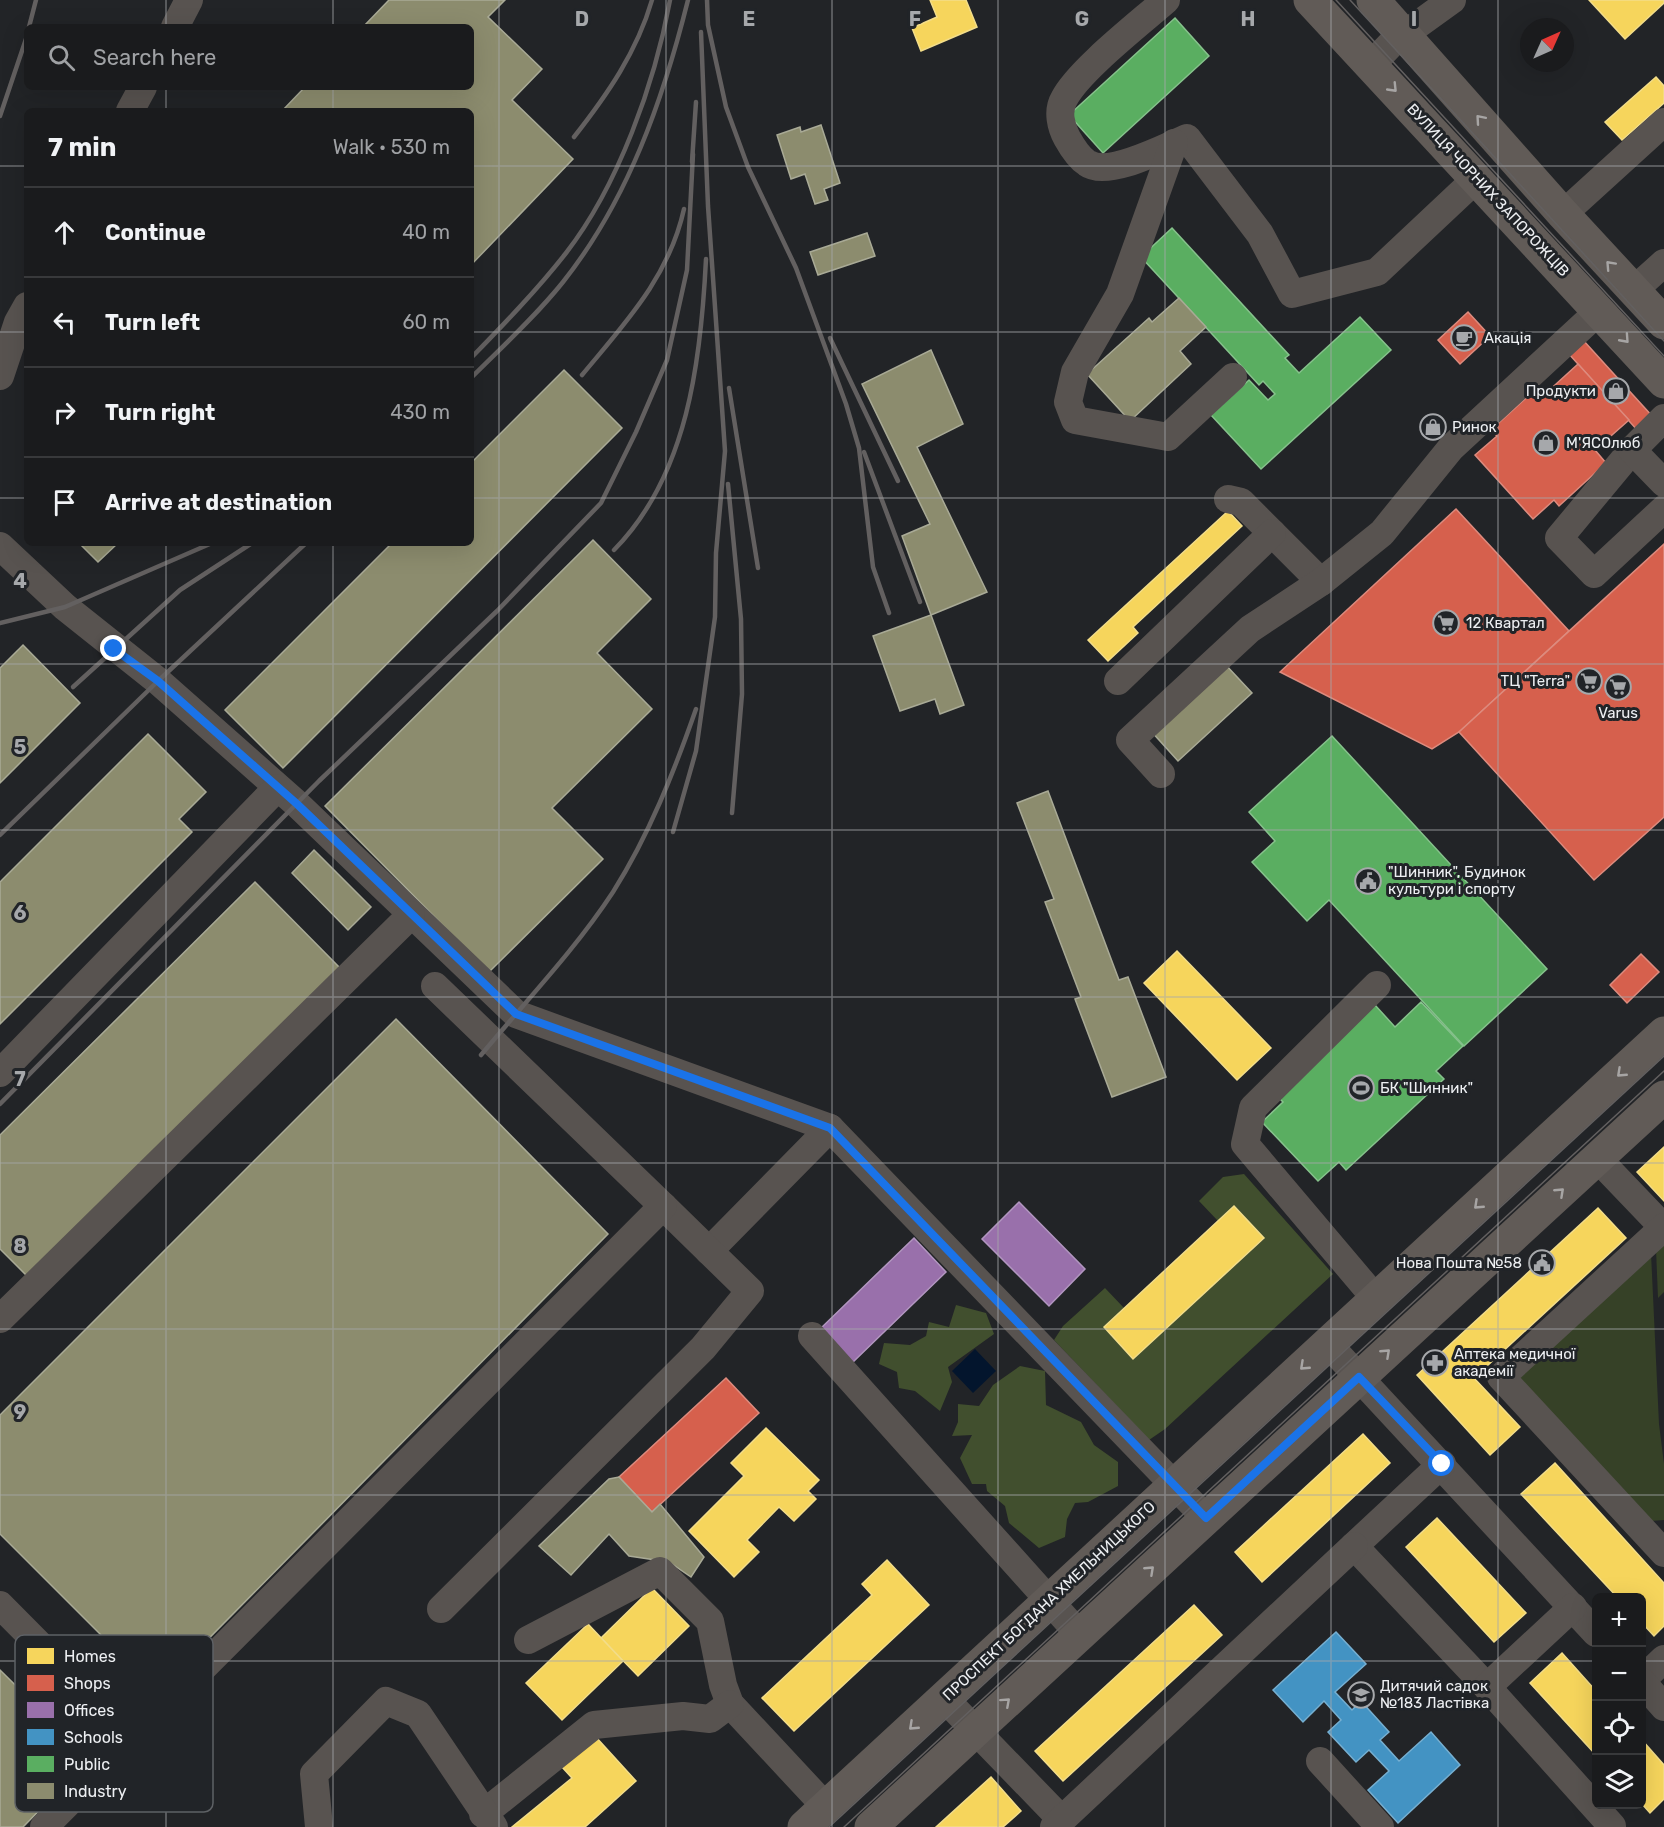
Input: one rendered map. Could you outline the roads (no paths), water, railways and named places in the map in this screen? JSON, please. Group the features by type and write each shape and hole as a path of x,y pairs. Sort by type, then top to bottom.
{"main road":[{"name":"ВУЛИЦЯ ЧОРНИХ ЗАПОРОЖЦІВ","path":"1310,0 1664,382"},
{"path":"1373,0 1563,214 1664,323"},
{"name":"ПРОСПЕКТ БОГДАНА ХМЕЛЬНИЦЬКОГО","path":"815,1817 1664,1033"},
{"path":"870,1827 1664,1097"}],"street":[{"path":"177,24 189,0"},
{"path":"1166,0 1079,79 1063,100 1060,115 1064,132 1074,149 1088,164 1112,168 1187,138 1260,234 1292,294 1377,272 1476,179"},
{"path":"1371,65 1391,44 1406,36 1452,0"},
{"path":"132,108 141,90"},
{"path":"1563,214 1664,122"},
{"path":"1174,143 1120,294 1075,372 1068,402 1075,420 1168,437 1233,377"},
{"path":"1634,290 1664,262"},
{"path":"1161,774 1130,740 1250,629 1321,582 1382,533 1451,448 1599,311"},
{"path":"0,376 15,318"},
{"path":"1664,418 1632,450 1560,538 1594,574 1664,509"},
{"path":"1632,450 1664,483"},
{"path":"1227,499 1241,502 1321,582"},
{"path":"1118,681 1272,533"},
{"path":"0,546 65,607 158,681 277,788 516,1014 830,1128 1206,1518"},
{"path":"0,1072 277,788"},
{"path":"0,1320 411,915"},
{"path":"435,986 750,1291 703,1348 441,1609"},
{"path":"1376,1299 1245,1144 1253,1108 1377,986"},
{"path":"709,1251 830,1128"},
{"path":"1598,1158 1664,1228 1502,1377 1661,1542"},
{"path":"213,1657 663,1206"},
{"path":"812,1336 1080,1635"},
{"path":"1328,1344 1442,1464 1592,1628"},
{"path":"944,1698 1057,1823 1442,1464"},
{"path":"1354,1546 1487,1687 1602,1824"},
{"path":"528,1640 660,1571 710,1621 723,1684 730,1704 815,1817"},
{"path":"0,1605 30,1635"},
{"path":"1487,1687 1573,1607"},
{"path":"1646,1676 1664,1659"},
{"path":"1646,1687 1664,1707"},
{"path":"319,1827 314,1774 386,1701 418,1714 488,1820 594,1725 683,1716 710,1719 730,1704"},
{"path":"1320,1761 1380,1827"},
{"path":"44,1827 59,1812"}],"water":[{"path":"975,1349 996,1371 973,1393 952,1371"}],"tram line":[{"path":"1336,0 1664,356"},
{"path":"1350,0 1664,341"},
{"path":"829,1827 1664,1056"},
{"path":"844,1827 1664,1071"}],"railway":[{"path":"30,24 36,0"},
{"path":"574,137 620,72 638,37 652,0"},
{"path":"474,355 555,267 585,226 602,197 618,165 644,99 655,65 670,0"},
{"path":"474,375 518,332 563,282 606,217 625,183 655,112 688,0"},
{"path":"707,0 708,25 726,107 748,167 796,268 846,404 859,448 873,567 889,613"},
{"path":"673,832 696,751 715,617 716,553 725,451 708,206 701,32"},
{"path":"0,116 24,45"},
{"path":"692,162 696,102"},
{"path":"0,1104 319,781 497,611 601,503 636,432 667,360 687,270 693,154"},
{"path":"582,375 644,298 668,256 684,209"},
{"path":"614,550 639,520 659,487 674,452 686,414 694,376 700,337 706,259"},
{"path":"830,338 898,481"},
{"path":"729,388 758,568"},
{"path":"864,452 920,602"},
{"path":"728,484 741,619 742,694 732,813"},
{"path":"0,623 65,607 205,546"},
{"path":"73,687 180,590 247,546"},
{"path":"0,835 158,681 303,546"},
{"path":"481,1055 566,955 613,892 660,803 696,709"}],"place":[{"name":"Акація","path":"1464,338"},
{"name":"Продукти","path":"1616,391"},
{"name":"Ринок","path":"1433,427"},
{"name":"М'ЯСОлюб","path":"1546,443"},
{"name":"12 Квартал","path":"1446,623"},
{"name":"ТЦ \"Terra\"","path":"1589,681"},
{"name":"Varus","path":"1618,687"},
{"name":"\"Шинник\", Будинок культури і спорту","path":"1368,881"},
{"name":"БК \"Шинник\"","path":"1361,1088"},
{"name":"Нова Пошта №58","path":"1542,1263"},
{"name":"Аптека медичної академії","path":"1435,1363"},
{"name":"Дитячий садок №183 Ластівка","path":"1361,1695"}]}
